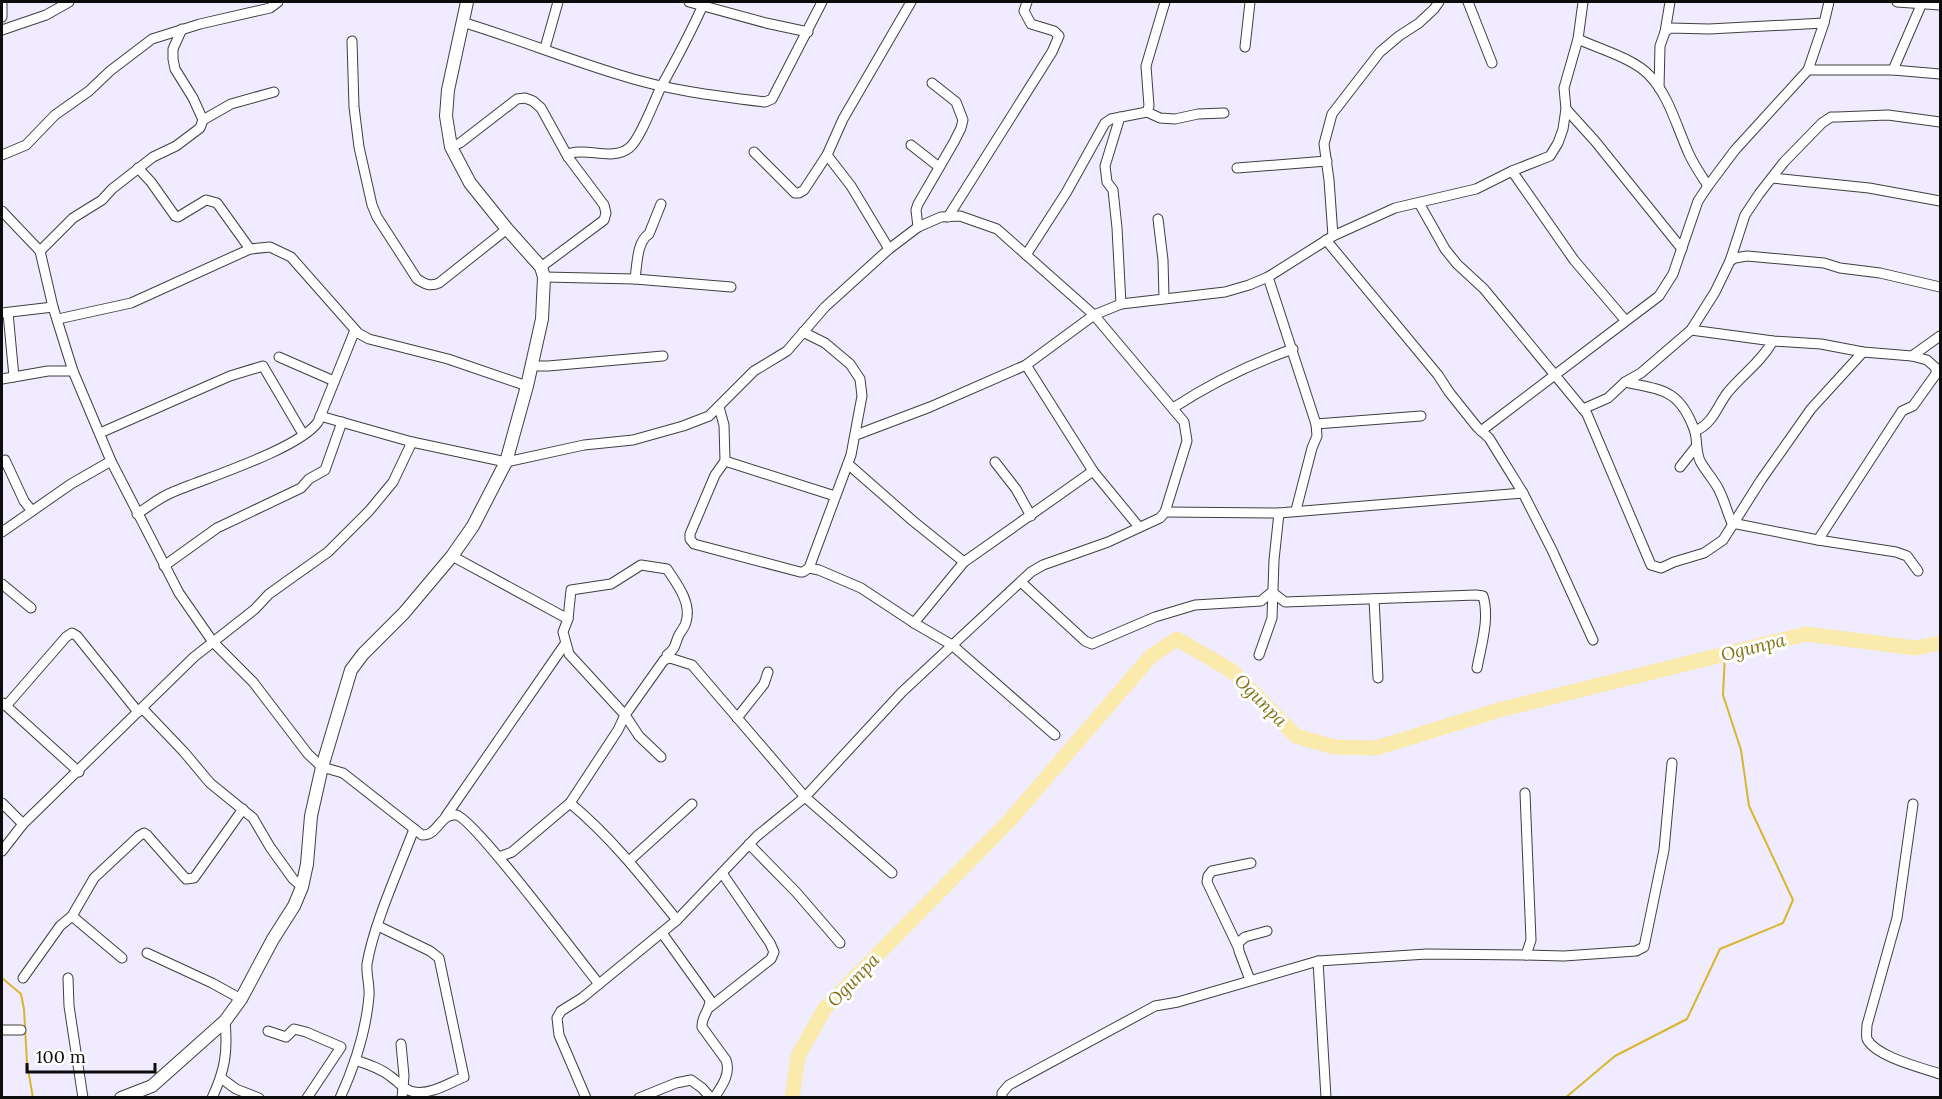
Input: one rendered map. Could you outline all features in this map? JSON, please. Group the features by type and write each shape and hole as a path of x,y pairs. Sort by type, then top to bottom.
{"street":[{"path":"2,30 46,15 69,2"},
{"path":"2,155 26,145 55,115 89,91 110,71 152,39 182,29 270,8 278,2"},
{"path":"121,1098 153,1086 225,1021 241,999 273,939 294,906 302,887 307,864 311,816 322,767 351,670 452,556 473,526 506,462 527,386 542,319 543,272 470,183 451,147 446,116 448,90 467,2"},
{"path":"544,48 558,2"},
{"path":"689,2 808,32"},
{"path":"462,22 544,48 620,76 662,86 765,102 772,99 822,2"},
{"path":"754,152 795,193 799,194 804,190 827,155 843,119 911,2"},
{"path":"948,217 1052,52 1059,36 1054,31 1031,24 1024,11 1027,2"},
{"path":"1147,112 1149,106 1146,66 1164,2"},
{"path":"1245,48 1250,2"},
{"path":"1439,2 1419,23 1380,52 1332,114 1324,144 1328,161 1329,238 1449,392 1489,438 1523,493 1593,640"},
{"path":"1468,2 1492,63"},
{"path":"856,435 930,407 1026,365 1094,315 1121,304 1225,292 1268,277 1329,238 1395,208 1476,189 1550,156 1558,143 1566,109 1564,88 1578,39 1583,2"},
{"path":"1659,88 1660,46 1670,2"},
{"path":"1481,430 1554,373 1639,312 1666,287 1673,274 1698,201 1735,150 1808,70 1829,2"},
{"path":"1897,2 1941,5"},
{"path":"1893,70 1922,3"},
{"path":"2,4 2,17"},
{"path":"568,157 571,153 578,151 616,154 629,148 636,140 703,5"},
{"path":"1665,32 1670,28 1709,29 1824,23"},
{"path":"182,29 173,49 175,69 193,98 203,120"},
{"path":"163,35 173,49"},
{"path":"1578,39 1634,64 1649,74 1659,88 1689,154 1708,186"},
{"path":"352,41 355,117 372,205 377,217 417,279 425,284 439,283 507,229"},
{"path":"1808,70 1893,70 1941,74"},
{"path":"1649,74 1659,71"},
{"path":"918,227 916,210 918,204 961,128 963,120 956,102 932,83"},
{"path":"40,251 73,218 102,200 112,189 153,157 176,146 200,128 203,120 231,104 274,92"},
{"path":"451,147 460,143 517,99 525,98 541,108 568,157 604,205 604,219 543,272"},
{"path":"1566,109 1595,141 1682,249"},
{"path":"1026,255 1066,193 1101,128 1111,119 1147,112 1160,118 1224,113"},
{"path":"1583,409 1608,398 1691,330 1715,292 1730,261 1745,215 1784,162 1822,123 1831,117 1888,115 1941,122"},
{"path":"1120,117 1105,166 1107,182 1113,190 1121,304"},
{"path":"911,145 939,167"},
{"path":"827,155 852,186 889,249"},
{"path":"1237,168 1328,161"},
{"path":"138,168 175,216 178,217 206,200 217,203 250,249"},
{"path":"1512,171 1574,260 1625,320"},
{"path":"1772,178 1869,188 1941,201"},
{"path":"1419,203 1451,256 1484,289 1583,409 1618,484 1651,566 1654,568 1661,568 1712,549 1723,540 1732,523 1811,409 1863,352"},
{"path":"635,279 641,247 661,204"},
{"path":"2,211 40,251 53,307 73,371 111,461 179,593 213,642 253,682 308,754 322,767 343,773 422,835 428,835 446,816 565,644"},
{"path":"320,416 412,442 506,462 584,445 633,440 683,426 710,416 754,371 787,351 825,307 889,249 918,227 941,217 960,216 997,229 1094,315 1184,422 1187,441 1165,512 1154,522 1108,542 1043,565 1031,572 902,692 805,797 749,844 677,920 582,998 561,1011 557,1018 559,1035 584,1097"},
{"path":"1158,219 1163,260 1164,298"},
{"path":"58,319 131,303 250,249 270,247 291,257 355,330 377,342 448,359 527,386"},
{"path":"1730,261 1747,256 1824,263 1941,287"},
{"path":"543,272 731,287"},
{"path":"1268,277 1316,424 1317,436 1296,510"},
{"path":"14,377 5,313 53,307"},
{"path":"137,514 170,493 271,453 313,429 355,330"},
{"path":"1691,330 1912,356 1928,360 1936,368 1936,374 1913,406 1902,411 1818,540"},
{"path":"718,407 724,425 725,461 715,475 690,534 690,539 694,544 803,572 809,568 848,464 856,435 862,396 860,379 850,364 825,343 804,332"},
{"path":"1912,356 1941,336"},
{"path":"1695,431 1707,425 1728,392 1756,365 1773,341"},
{"path":"1173,408 1206,387 1245,367 1293,349"},
{"path":"531,366 663,356"},
{"path":"279,357 334,381"},
{"path":"1026,365 1093,471 1139,527"},
{"path":"100,433 231,376 263,366 303,434"},
{"path":"2,379 48,371 73,371"},
{"path":"1625,382 1669,392 1684,410 1695,431 1695,448 1719,490 1732,523"},
{"path":"1316,424 1421,416"},
{"path":"164,566 217,528 301,488 309,479 325,470 342,422"},
{"path":"2,851 23,824 194,657 255,609 270,594 328,552 369,511 393,482 412,442"},
{"path":"1680,467 1695,448"},
{"path":"5,460 24,501 32,512"},
{"path":"2,532 71,484 111,461"},
{"path":"725,461 835,495"},
{"path":"995,462 1016,489 1031,516"},
{"path":"848,464 913,522 964,562"},
{"path":"914,623 964,562 1093,471"},
{"path":"1165,512 1279,513 1523,493"},
{"path":"1259,655 1272,618 1279,513"},
{"path":"1732,523 1896,552 1907,556 1918,571"},
{"path":"452,556 568,619"},
{"path":"661,757 639,736 625,714 569,654 563,632 568,619 571,590 611,584 641,565 667,569 686,603 687,621 675,648 667,655 670,658"},
{"path":"809,568 861,588 952,645 1055,735"},
{"path":"1022,582 1085,641 1092,644 1155,617 1195,605 1261,601 1272,592"},
{"path":"2,584 32,608"},
{"path":"1272,592 1285,602 1483,596 1485,621 1477,668"},
{"path":"1374,599 1378,678"},
{"path":"78,771 4,704 72,633 140,710 184,752 210,783 253,818 270,847 293,879 302,887"},
{"path":"499,857 512,852 570,803 618,730 625,714 664,660 670,658 692,665 805,797 891,873"},
{"path":"737,718 764,684 768,672"},
{"path":"1002,1098 1002,1094 1009,1085 1155,1006 1178,1002 1318,961 1427,954 1564,956 1636,951 1644,947 1664,850 1672,763"},
{"path":"1525,793 1531,940 1526,955"},
{"path":"2,803 23,824"},
{"path":"570,803 587,817 629,861 677,920"},
{"path":"629,861 692,804"},
{"path":"1913,804 1897,918 1867,1025 1867,1039 1876,1049 1889,1056 1941,1074"},
{"path":"23,978 60,926 72,916 94,879 139,836 144,833 147,835 186,879 194,878 243,809"},
{"path":"446,816 452,814 464,818 499,857 599,984"},
{"path":"340,1098 364,1032 369,994 367,966 378,926 414,829"},
{"path":"749,844 796,892 840,943"},
{"path":"1250,980 1238,947 1207,882 1212,871 1251,862"},
{"path":"639,1098 676,1083 691,1080 713,1098 725,1078 728,1066 701,1022 710,1007 771,959 774,952 722,873"},
{"path":"72,916 122,958"},
{"path":"378,926 430,951 439,958 464,1077 435,1090 403,1093"},
{"path":"1238,947 1242,939 1267,932"},
{"path":"662,933 710,1000 710,1007"},
{"path":"147,953 241,999"},
{"path":"1318,961 1326,1098"},
{"path":"68,978 69,1006 83,1098"},
{"path":"212,1098 221,1078 227,1044 225,1021"},
{"path":"268,1031 286,1036 294,1029 341,1047 307,1098"},
{"path":"2,1030 21,1030"},
{"path":"401,1044 403,1093"},
{"path":"355,1060 376,1067 390,1075 403,1093"},
{"path":"221,1078 236,1089 259,1098"}],"waterway":[{"name":"Ogunpa","path":"792,1098 798,1056 825,1008 1010,820 1151,656 1177,639 1232,671 1296,736 1334,747 1376,748 1499,710 1806,634 1916,648 1940,643"},
{"path":"1565,1098 1615,1056 1687,1019 1720,949 1783,923 1793,900 1749,806 1741,750 1723,695 1725,654"},
{"path":"2,978 21,994 27,1063 33,1098"}]}
